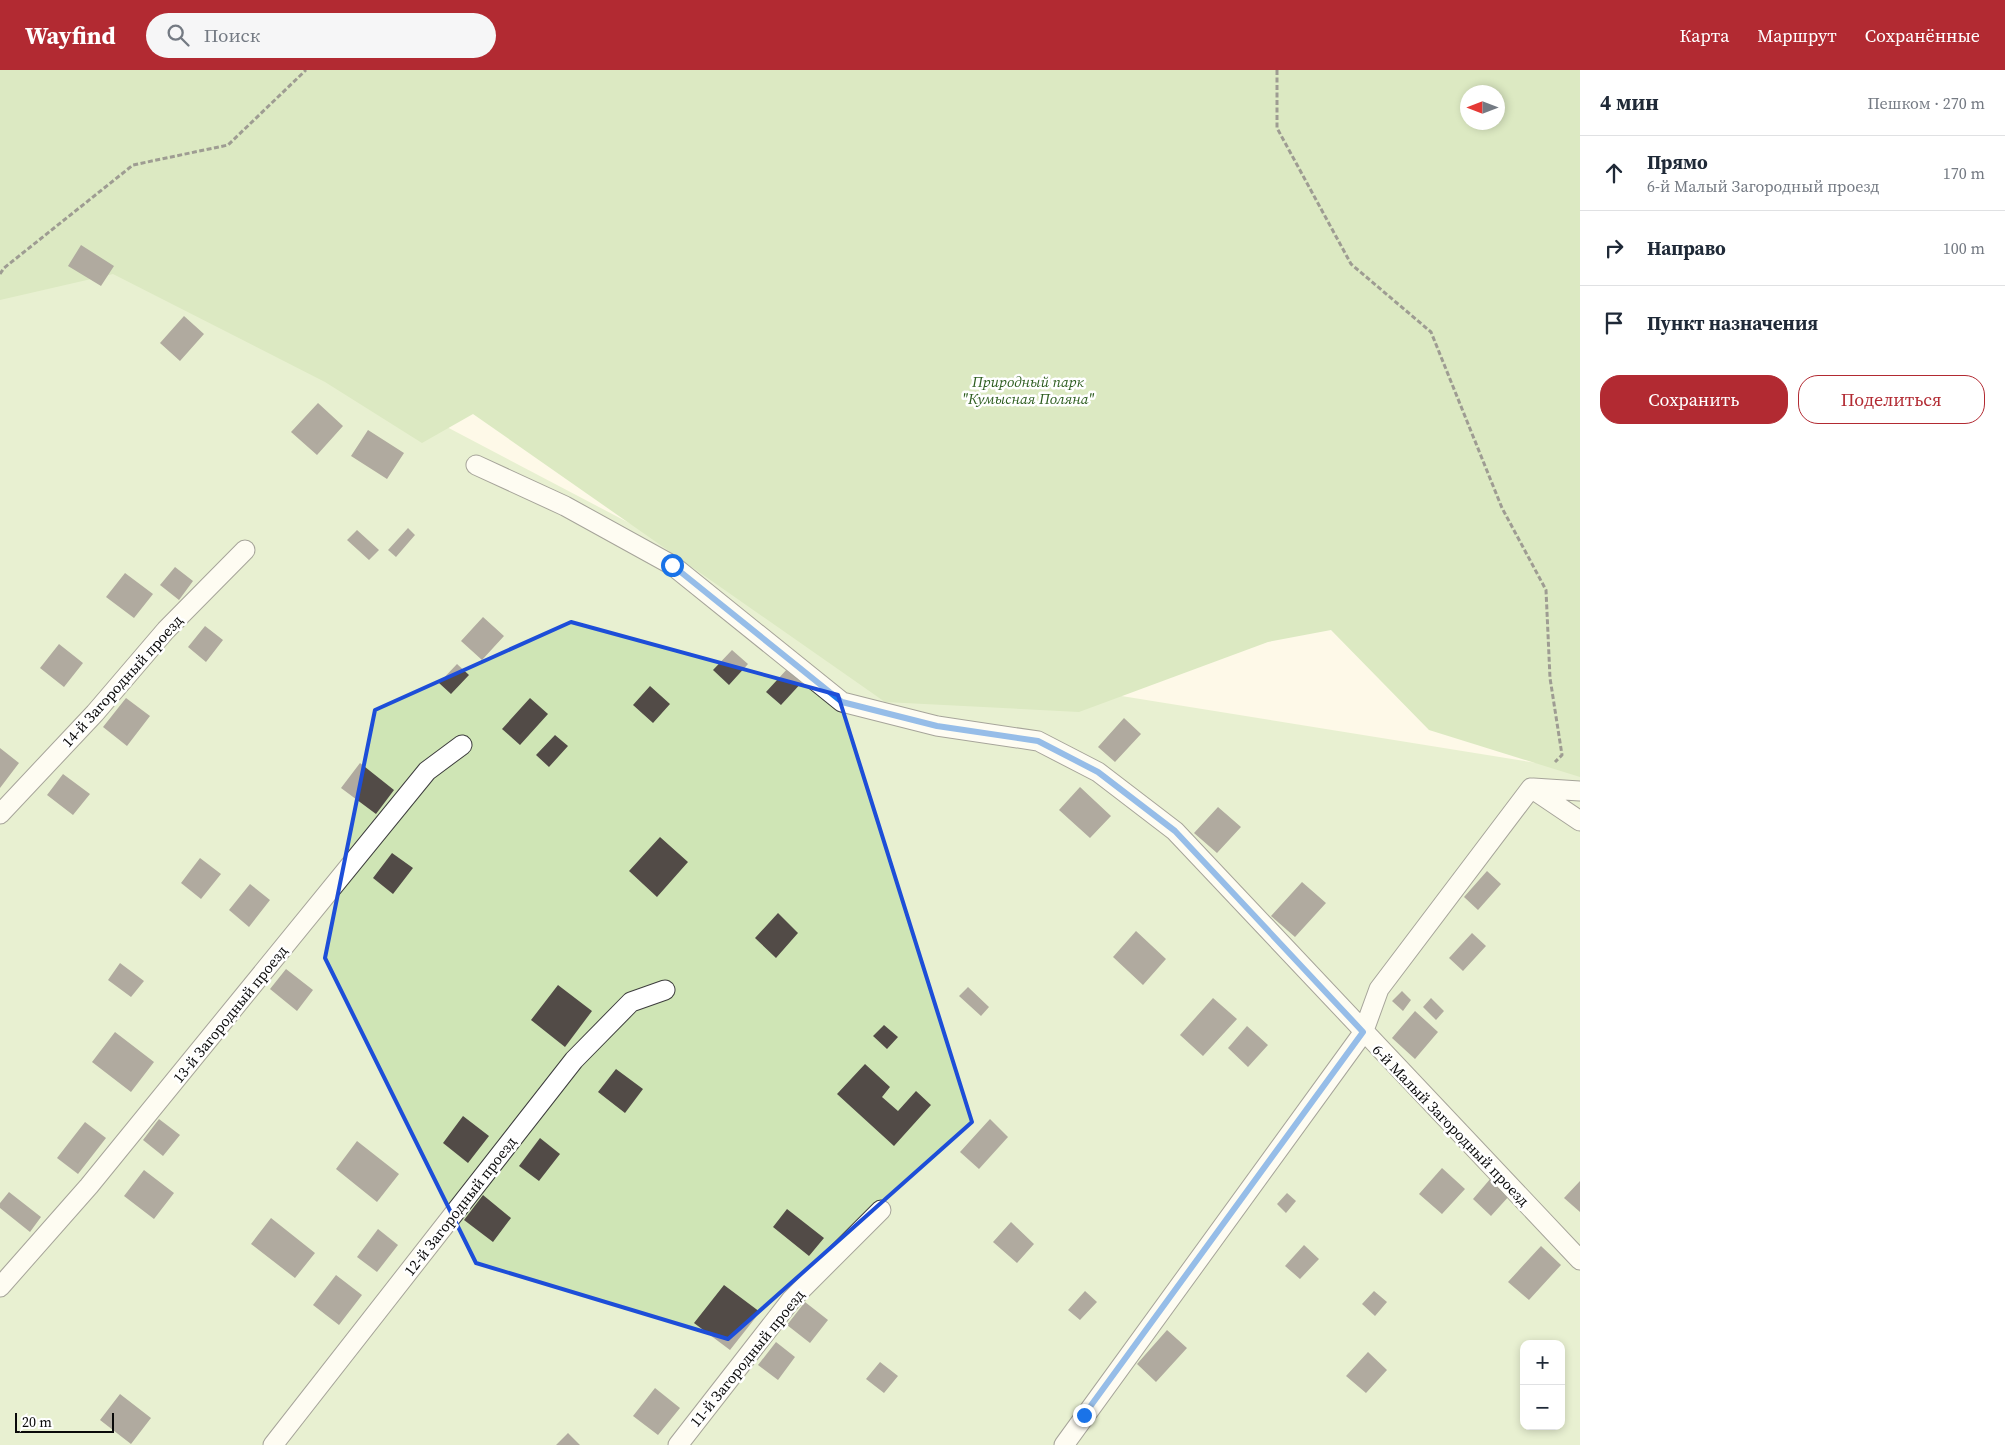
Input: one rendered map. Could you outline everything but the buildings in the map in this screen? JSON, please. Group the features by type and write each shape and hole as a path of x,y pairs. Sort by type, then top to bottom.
{"lane":[{"name":"6-й Малый Загородный проезд","path":"476,465 565,506 672,565 842,702 937,726 1038,741 1098,772 1175,831 1580,1260"},
{"name":"14-й Загородный проезд","path":"0,814 95,713 166,630 245,550"},
{"name":"13-й Загородный проезд","path":"0,1287 89,1186 427,771 462,745"},
{"path":"1532,788 1580,791"},
{"path":"1532,788 1580,821"},
{"path":"1064,1445 1363,1032 1379,989 1532,788"},
{"name":"12-й Загородный проезд","path":"273,1445 574,1060 631,1002 665,990"},
{"name":"11-й Загородный проезд","path":"678,1445 791,1300 881,1210"}],"path":[{"path":"0,274 4,268 133,165 228,145 306,70"},
{"path":"1278,70 1277,128 1350,264 1431,332 1502,508 1546,590 1550,678 1562,754 1532,788"}],"highlighted area":[{"path":"571,622 838,695 972,1122 728,1339 476,1263 325,958 375,710"}],"green space":[{"name":"Природный парк \"Кумысная Поляна\"","path":"0,70 1580,70 1580,777 1429,730 1331,630 1268,642 1079,712 885,702 473,414 422,443 325,382 113,274 0,300"},
{"path":"76,232 886,658 1580,770 1580,1445 0,1445 0,270"}],"route":[{"path":"672,565 842,702 937,726 1038,741 1098,772 1175,831 1363,1032 1084,1415"}]}
